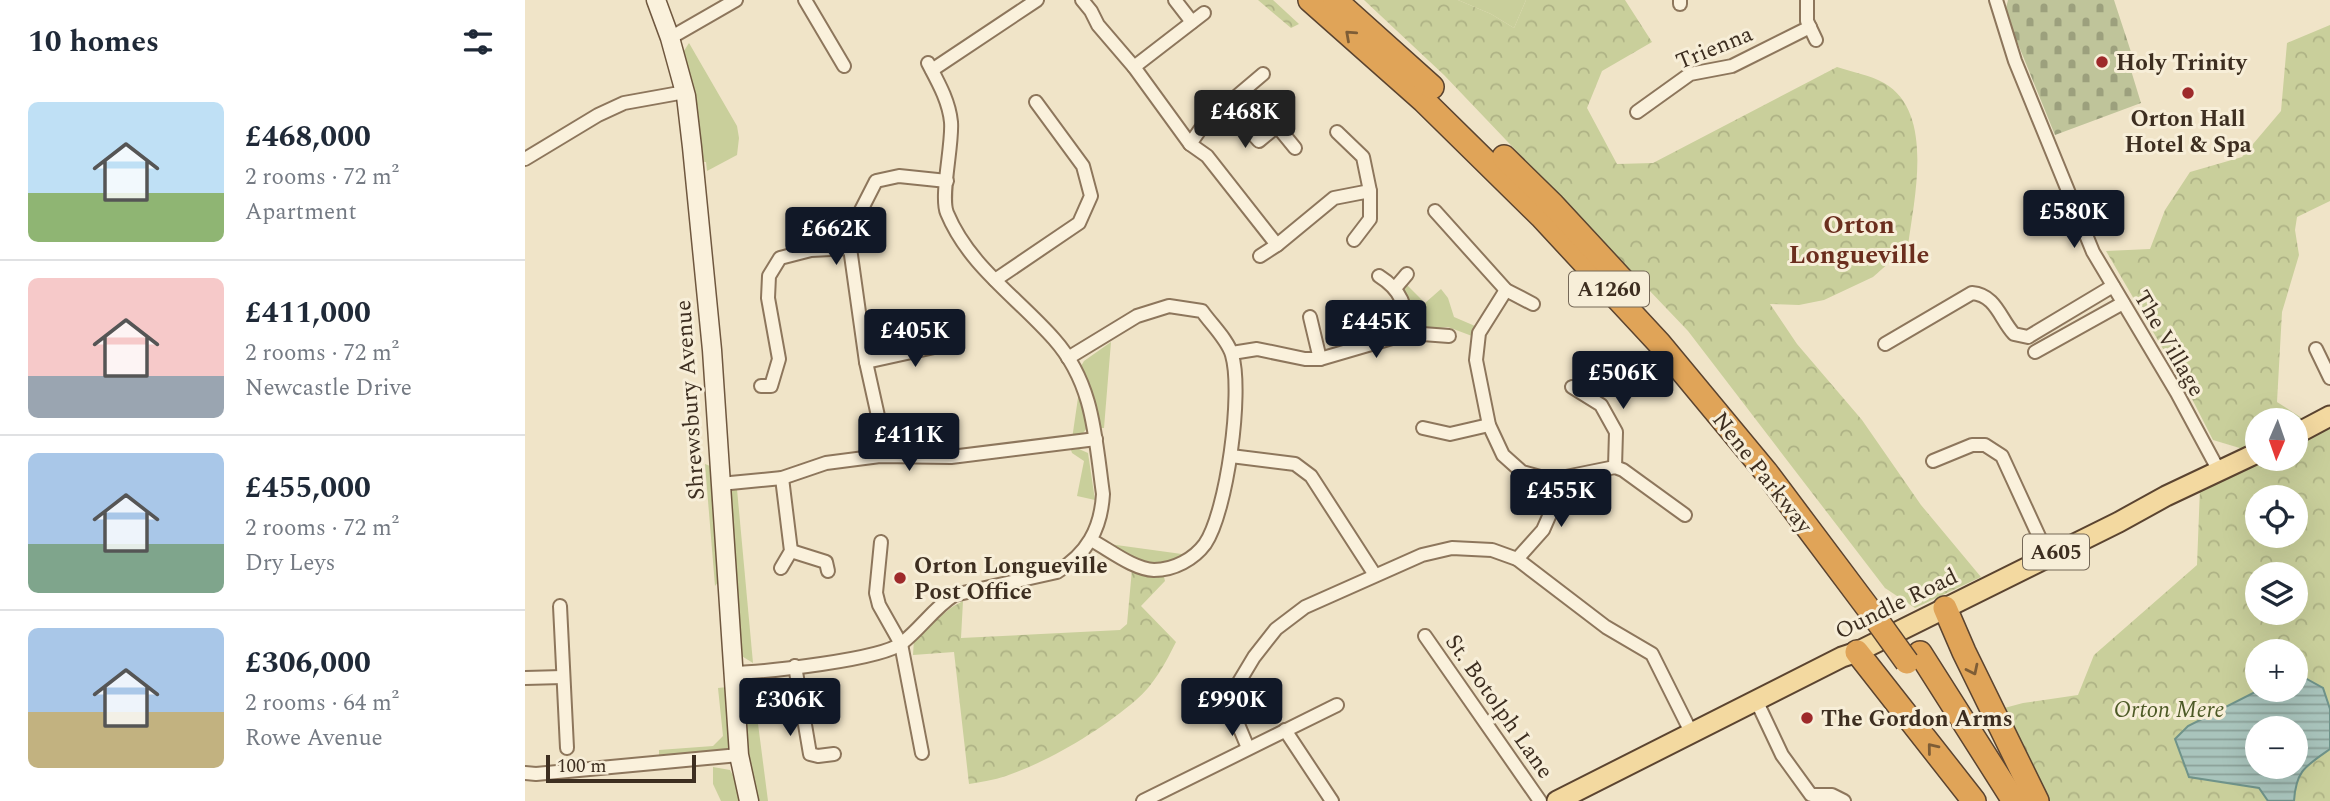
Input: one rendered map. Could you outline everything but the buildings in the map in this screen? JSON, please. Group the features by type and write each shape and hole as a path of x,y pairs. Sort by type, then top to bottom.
{"highway":[{"name":"Nene Parkway","path":"1310,0 1424,101 1541,216 1659,343 1878,608"},
{"name":"Nene Parkway","path":"1335,0 1433,89 1553,205 1671,333 1778,463 2014,801"},
{"path":"1341,0 1361,23"},
{"path":"1945,608 2037,801"},
{"path":"1857,652 1974,801"},
{"name":"Nene Parkway","path":"1913,658 1996,801"}],"main road":[{"path":"2308,428 2330,416"},
{"name":"Oundle Road","path":"1557,801 2245,459"}],"street":[{"name":"Shrewsbury Avenue","path":"656,0 685,92 712,351 739,755 749,801"},
{"path":"670,38 736,0"},
{"path":"805,0 844,66"},
{"path":"733,673 875,654 901,643 940,604 954,595 1057,572 1071,564 1091,540 1102,510 1103,494 1089,400 1068,358 1054,339 963,246 946,209 951,123 945,97 930,67 1037,0"},
{"path":"1082,0 1189,144 1207,156 1277,245"},
{"path":"1175,0 1192,22"},
{"path":"1807,0 1807,20 1816,40"},
{"name":"The Village","path":"1996,0 2015,61 2093,252 2177,393 2219,471"},
{"path":"1134,67 1204,13"},
{"name":"Trienna","path":"1637,112 1690,74 1732,66 1810,27"},
{"path":"1189,144 1204,124 1263,74"},
{"path":"525,159 597,115 624,103 685,92"},
{"path":"995,280 1079,223 1091,196 1083,166 1036,102"},
{"path":"1226,104 1259,141 1277,126 1295,148"},
{"path":"1337,132 1363,158 1370,191 1370,219 1354,240"},
{"path":"880,456 880,425 866,362 850,248 852,228 876,181 899,176 947,181"},
{"path":"1260,256 1333,198 1370,191"},
{"path":"1435,211 1506,290 1533,304"},
{"path":"761,386 771,386 779,359 768,298 769,276 780,258 811,250 850,248"},
{"path":"1396,287 1407,274"},
{"path":"1379,275 1396,287 1407,316 1409,333"},
{"path":"1885,344 1972,293 1980,293 1994,303 2014,334 2028,337 2113,286"},
{"path":"1506,290 1479,333 1476,360 1489,425 1503,455 1522,472 1551,480 1615,467 1685,515"},
{"path":"2035,352 2123,303"},
{"path":"1068,358 1137,316 1168,306 1202,311 1232,353 1237,385 1231,456 1215,521 1206,543 1191,559 1153,570 1133,563 1091,540"},
{"path":"1310,317 1320,359"},
{"path":"1232,353 1257,349 1305,359 1320,359 1409,333 1449,336"},
{"path":"866,362 957,342"},
{"path":"2316,349 2330,379"},
{"path":"1571,387 1601,405 1616,432 1615,467"},
{"path":"1423,428 1450,434 1489,425"},
{"path":"720,484 782,478 826,463 880,456 951,457 1096,439"},
{"path":"1933,461 1972,445 1985,445 2002,456 2048,556"},
{"path":"1231,456 1294,464 1311,476 1375,575"},
{"path":"781,568 791,551 782,478"},
{"path":"1517,559 1543,530 1554,505 1551,480"},
{"path":"881,542 876,593 879,605 901,643 922,753"},
{"path":"1248,748 1230,705 1233,692 1254,656 1276,629 1305,607 1422,555 1452,548 1492,550 1517,559 1606,627 1652,654 1691,732"},
{"path":"791,551 826,562 828,571"},
{"path":"560,606 568,748"},
{"name":"St. Botolph Lane","path":"1425,636 1540,801"},
{"path":"795,666 810,754 834,754"},
{"path":"525,678 563,677"},
{"path":"1756,700 1782,755 1811,798 1832,795 1844,801"},
{"path":"1143,801 1337,705"},
{"path":"1285,730 1332,801"},
{"path":"525,773 739,755"}],"green space":[{"path":"1258,0 1273,0 1299,24 1291,28"},
{"path":"1364,0 1458,0 1491,14 1514,28 1526,0 1625,0 1652,42 1602,71 1587,108 1617,164 1653,163 1837,67 1879,80 1900,96 1910,114 1916,135 1916,181 1908,246 1873,277 1824,300 1799,305 1770,304 1797,344 1862,420 1921,505 1981,577 1915,608 1885,588 1688,331 1444,75"},
{"path":"1458,0 1526,0 1514,28 1491,14"},
{"path":"2008,0 2114,0 2131,52 2126,54 2141,103 2055,135 2005,12"},
{"path":"2330,25 2330,201 2297,217 2295,230 2299,255 2282,312 2277,402 2286,408 2245,408 2243,449 2213,440 2106,251 2150,249 2165,210 2190,172 2242,157 2281,111 2287,43"},
{"path":"689,43 737,126 739,138 737,155 707,171 706,162 700,162 682,54"},
{"path":"1406,284 1425,303 1441,289 1448,298 1454,317 1475,326 1472,336 1448,327 1430,329 1412,326 1401,290"},
{"path":"1111,342 1104,428 1100,428 1093,397 1080,368 1084,361"},
{"path":"1079,391 1087,425 1080,436 1072,439"},
{"name":"Orton Mere","path":"2330,426 2330,801 2043,801 1997,710 2023,703 2078,695 2094,655 2197,565 2200,488 2245,469 2308,471 2308,437"},
{"path":"1079,449 1088,453 1095,500 1077,496 1084,461 1071,450"},
{"path":"705,464 710,466 719,581 715,586"},
{"path":"729,489 737,489 753,663 740,655"},
{"path":"1109,544 1189,555 1167,563 1147,563"},
{"path":"1132,569 1146,575 1164,577 1165,581 1141,606 1176,642 1154,680 1122,711 1057,753 1006,776 969,784 954,652 913,655 914,638 963,601 961,638 1120,630 1127,624"},
{"path":"754,681 768,801 756,801 748,770 743,692 747,684"},
{"path":"727,687 732,743 727,749 659,756 659,750 713,746 723,736 718,688"},
{"path":"713,767 730,770 739,801 721,801 713,784"}],"water":[{"name":"Orton Mere","path":"2308,680 2323,688 2330,709 2330,749 2308,766 2308,716 2245,716 2245,779 2298,779 2294,801 2268,801 2259,788 2189,777 2175,739 2188,726 2245,697 2245,702 2308,702"}],"place":[{"name":"Holy Trinity","path":"2102,62"},
{"name":"Orton Hall Hotel & Spa","path":"2188,93"},
{"name":"Orton Longueville Post Office","path":"900,578"},
{"name":"The Gordon Arms","path":"1807,718"}],"district":[{"name":"Orton Longueville","path":"1859,239"}]}
